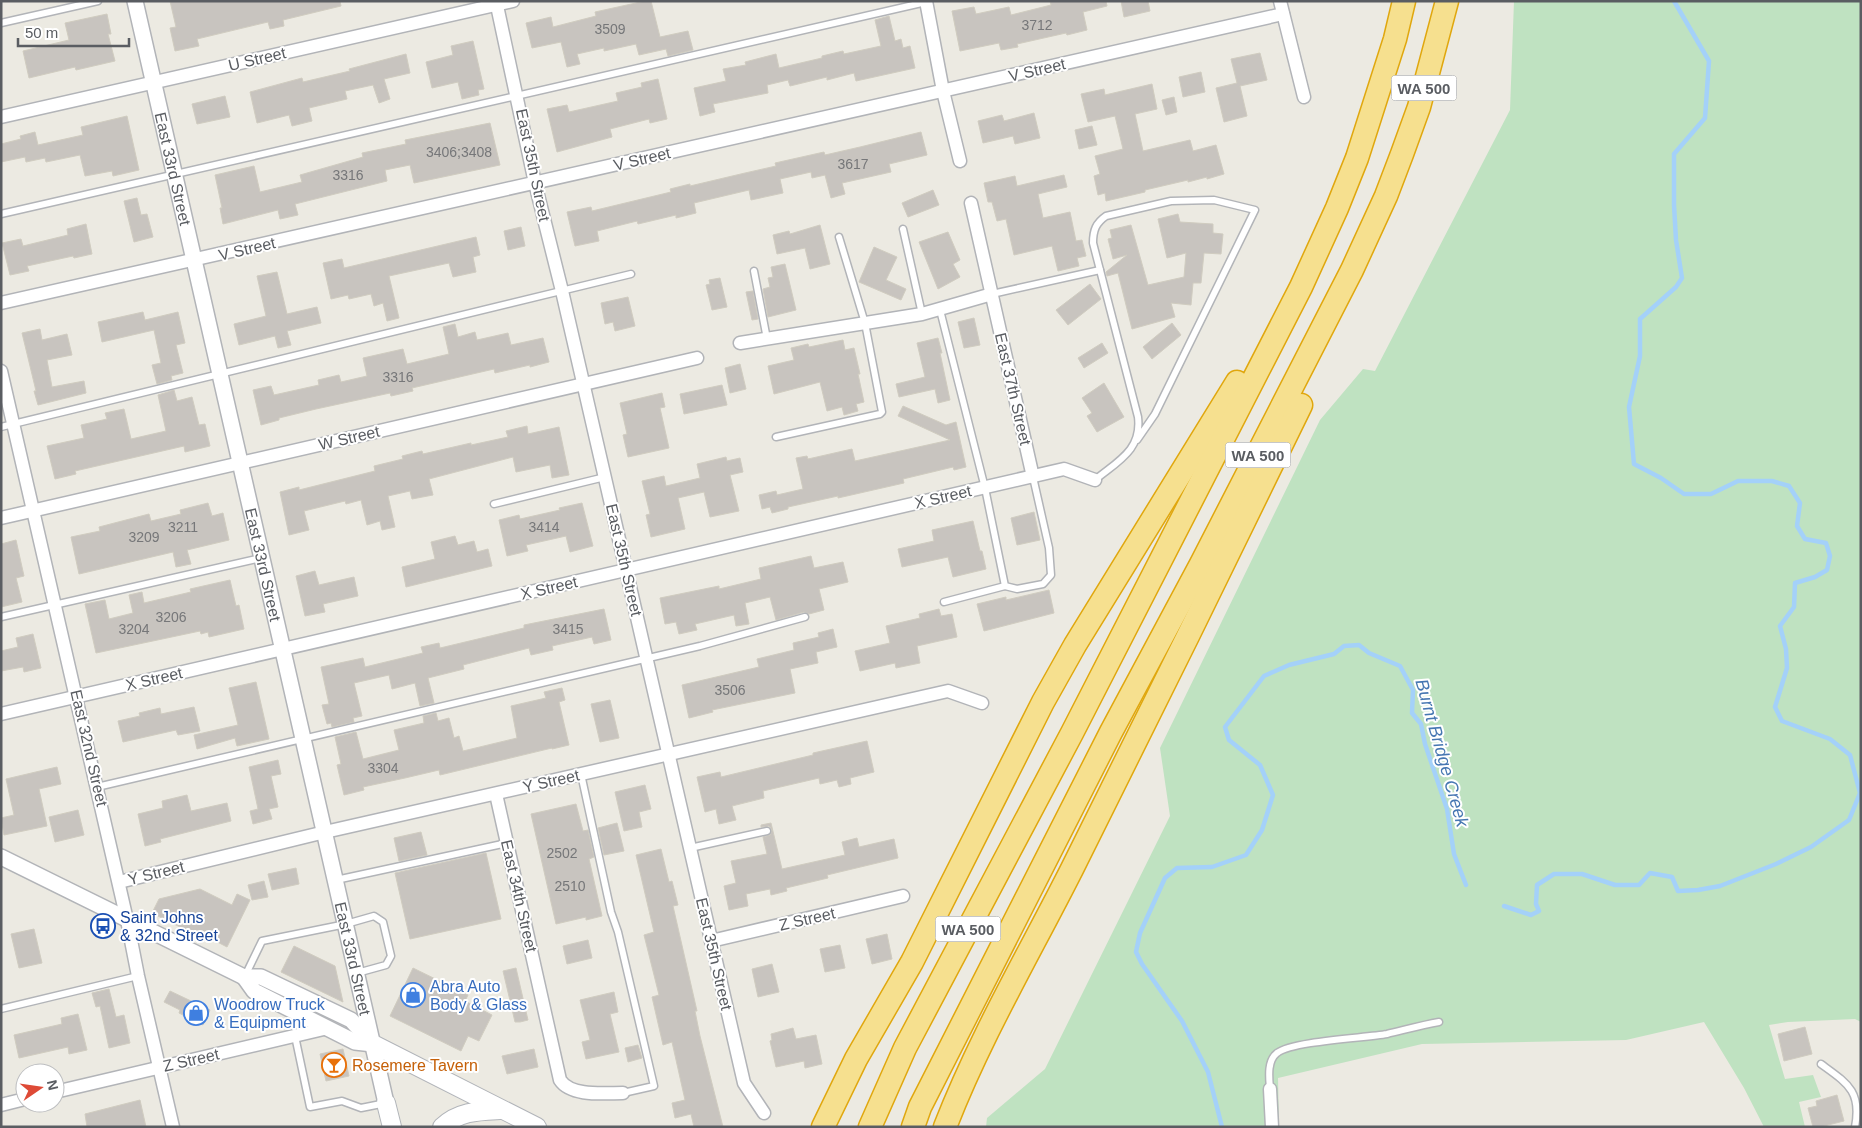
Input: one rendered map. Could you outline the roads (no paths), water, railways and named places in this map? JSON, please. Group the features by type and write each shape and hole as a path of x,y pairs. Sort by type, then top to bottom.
{"highway":[{"name":"WA 500","path":"870,1127 905,1048 1072,733 1300,287 1357,158 1395,39 1404,1"},
{"name":"WA 500","path":"912,1127 920,1107 1111,732 1202,564 1352,270 1386,196 1419,107 1447,1"},
{"path":"945,1127 963,1083 992,1023 1133,747 1362,280 1395,173"},
{"path":"823,1127 848,1075 912,962 1007,770 1075,645 1316,253"}],"main road":[{"path":"373,1044 537,1127"},
{"name":"East 33rd Street","path":"386,1103 392,1127"},
{"path":"442,1127 452,1118 461,1115 476,1111 501,1110"}],"street":[{"name":"East 33rd Street","path":"135,1 386,1103"},
{"name":"U Street","path":"1,117 496,3 513,1"},
{"path":"1280,1 1304,97"},
{"path":"926,2 960,161"},
{"name":"East 35th Street","path":"496,3 518,96 535,183 584,385 744,1083 764,1113"},
{"name":"V Street","path":"1,303 1283,14"},
{"name":"East 37th Street","path":"971,203 1033,477"},
{"path":"740,343 922,314 992,294"},
{"name":"W Street","path":"1,518 697,358"},
{"name":"East 32nd Street","path":"1,371 15,424 98,787 128,920 138,976 173,1127"},
{"name":"X Street","path":"1,714 1064,469 1095,480"},
{"name":"Y Street","path":"119,882 325,832 948,691 982,703"},
{"name":"East 34th Street","path":"496,794 560,1080 564,1085 586,1093 623,1093"},
{"path":"1,858 244,977 261,977 351,1020 373,1044"},
{"name":"Z Street","path":"711,941 903,896"},
{"path":"244,977 254,991 355,1042 373,1044"},
{"name":"Z Street","path":"65,1090 328,1028"},
{"path":"1270,1088 1272,1127"},
{"path":"1,1105 15,1102"}],"lane":[{"path":"1,23 98,1"},
{"path":"1,214 926,2"},
{"path":"1095,480 1132,449 1155,414 1255,210 1214,200 1171,201 1106,216 1100,221 1093,235 1093,243 1138,418 1140,428 1137,440"},
{"path":"903,229 922,314"},
{"path":"776,438 882,412 865,323 839,237"},
{"path":"992,294 1100,270"},
{"path":"754,271 767,338"},
{"path":"1,427 631,274"},
{"path":"940,310 985,488 1005,586 944,602"},
{"path":"494,504 605,477"},
{"name":"East 37th Street","path":"1005,586 1016,589 1043,584 1051,575 1049,548 1033,477"},
{"path":"1,617 261,558"},
{"path":"98,787 647,659 805,617"},
{"path":"581,774 611,912 618,932 654,1086 623,1093"},
{"path":"690,848 767,831"},
{"path":"336,880 507,843"},
{"path":"244,977 262,941 346,924 374,916 383,922 391,956 386,965 357,973"},
{"path":"1,1009 138,976"},
{"path":"1270,1088 1268,1072 1271,1063 1276,1053 1288,1048 1304,1044 1387,1034 1439,1022"},
{"path":"295,1036 310,1107 342,1101 361,1108 386,1103"},
{"path":"1821,1064 1847,1083 1854,1093 1857,1101 1855,1127"}],"waterway":[{"name":"Burnt Bridge Creek","path":"1504,906 1531,915 1539,911 1536,904 1537,885 1554,874 1582,874 1615,885 1639,885 1650,873 1672,877 1678,891 1720,886 1776,864 1811,847 1849,820 1860,793 1850,755 1830,739 1782,721 1775,707 1787,668 1786,649 1780,626 1794,607 1795,583 1815,577 1827,570 1830,556 1826,543 1805,539 1797,526 1800,503 1789,486 1772,481 1738,481 1711,494 1684,494 1661,478 1634,464 1629,407 1640,356 1640,319 1676,287 1682,278 1676,240 1674,154 1705,118 1709,61 1674,1"},
{"name":"Burnt Bridge Creek","path":"1222,1127 1208,1072 1182,1021 1142,964 1136,952 1140,933 1165,878 1177,868 1212,867 1246,855 1262,830 1273,795 1260,765 1229,740 1225,727 1264,676 1289,665 1334,654 1344,646 1359,645 1369,653 1400,666 1413,690 1412,713 1421,724 1425,744 1447,809 1454,854 1466,885"}],"place":[{"name":"Saint Johns & 32nd Street","path":"103,926"},
{"name":"Abra Auto Body & Glass","path":"413,995"},
{"name":"Woodrow Truck & Equipment","path":"196,1013"},
{"name":"Rosemere Tavern","path":"334,1065"}]}
